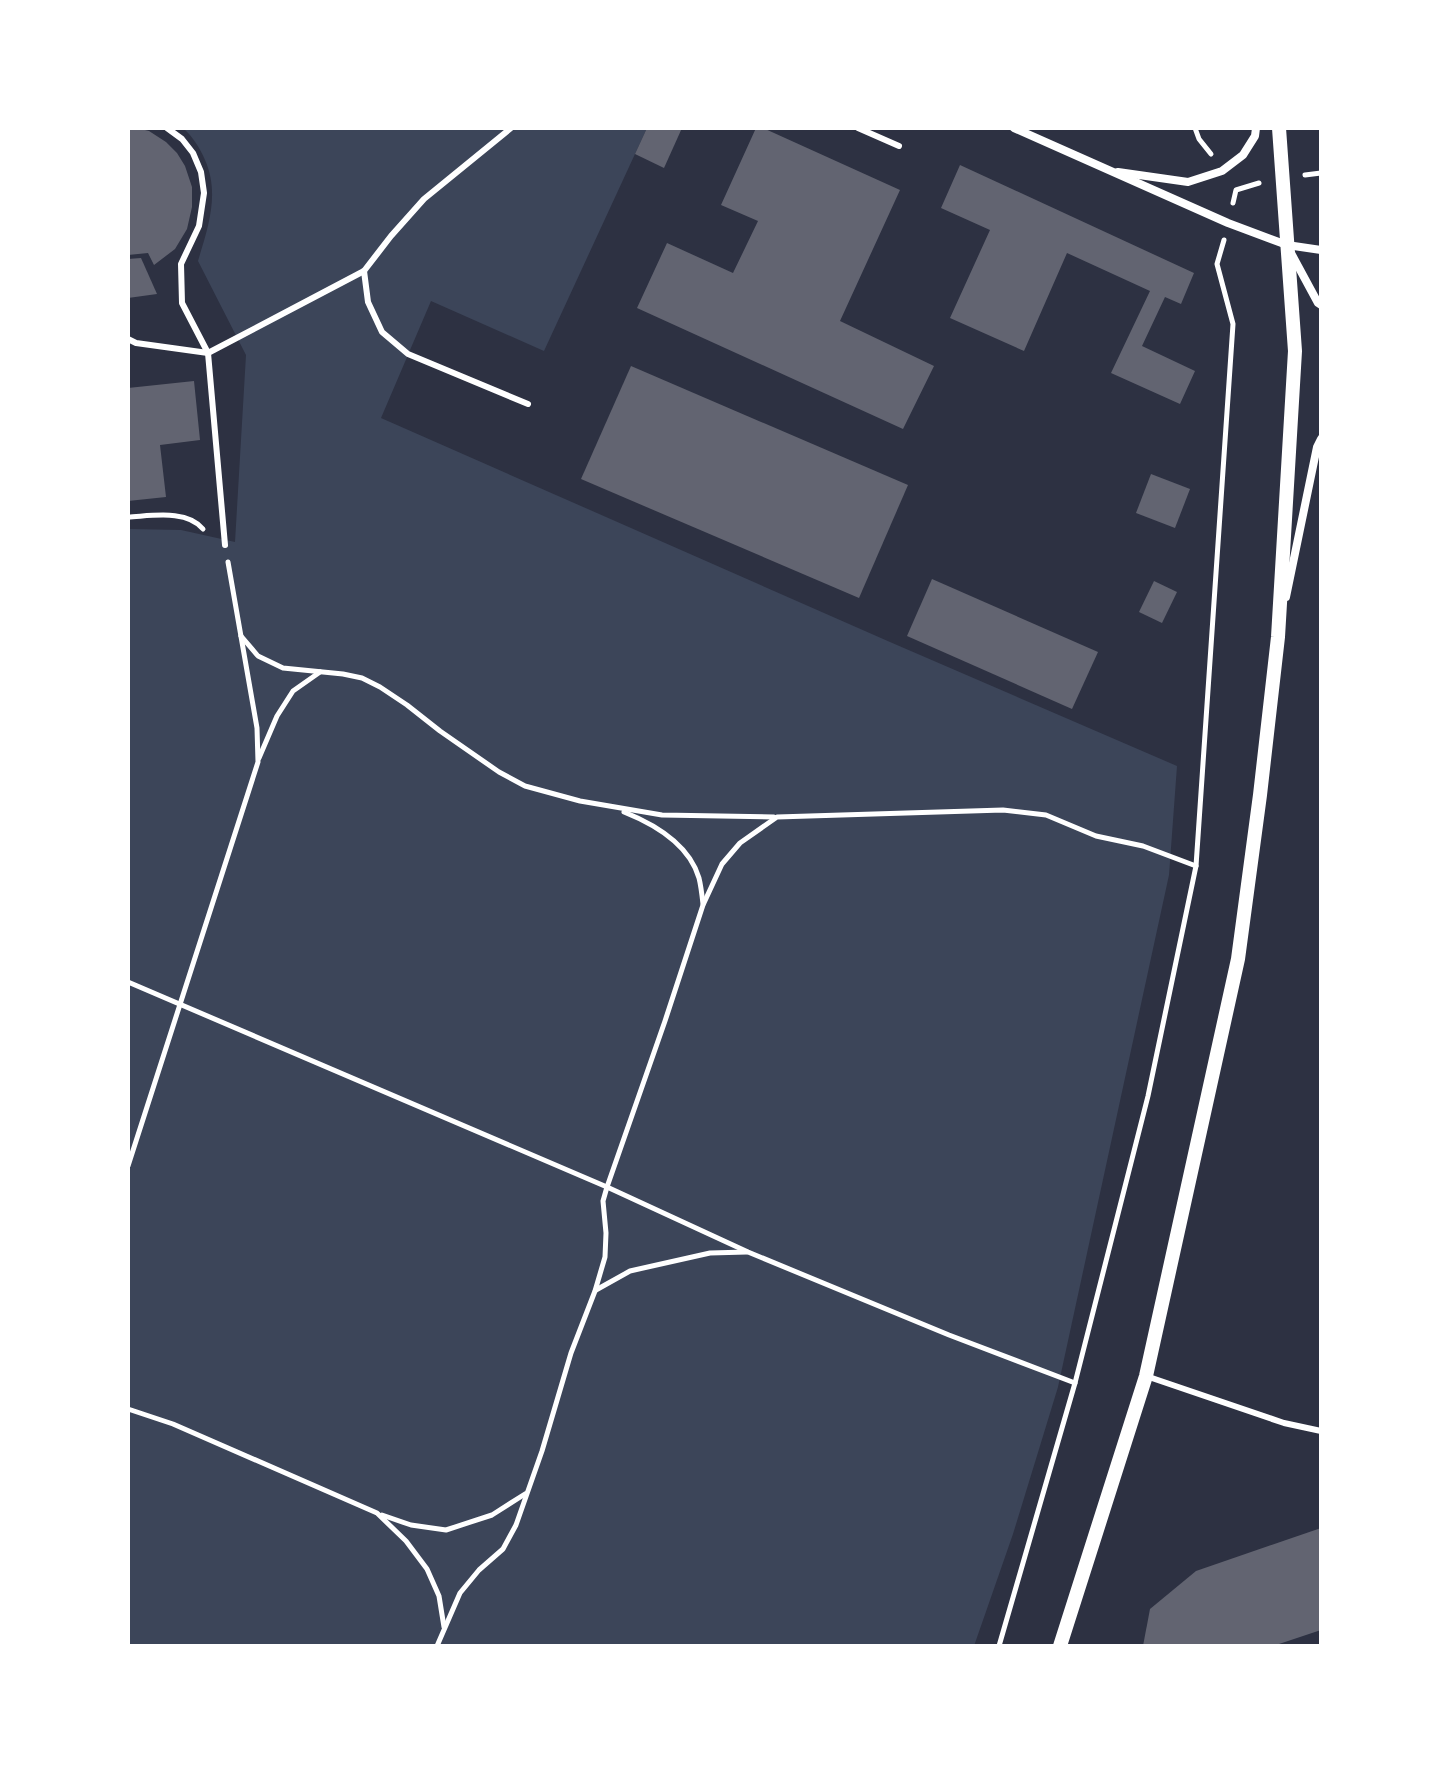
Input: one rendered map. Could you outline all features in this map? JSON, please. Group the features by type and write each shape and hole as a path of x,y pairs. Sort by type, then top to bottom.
{"street":[{"path":"1014,128 1228,223 1287,245 1321,250"},
{"path":"1107,170 1188,182 1222,171 1243,155 1255,136 1256,128"},
{"path":"1060,1646 1146,1376 1238,959 1278,637 1295,351 1279,128"},
{"path":"1287,245 1321,305"},
{"path":"1278,637 1321,439"}],"lane":[{"path":"167,128 182,139 193,153 201,172 204,193 199,226 181,264 182,303 208,353 225,545"},
{"path":"128,339 136,343 208,353 364,271 424,199 511,128"},
{"path":"858,128 899,146"},
{"path":"364,271 368,302 382,332 408,354 528,404"},
{"path":"1146,1376 1284,1423 1321,1431"}],"path":[{"path":"1195,128 1212,156"},
{"path":"999,1646 1075,1383 1148,1096 1196,866 1233,324 1217,264"},
{"path":"128,517 177,516 200,524 209,538 225,545 257,728 258,762"},
{"path":"240,635 258,656 283,668 362,678 407,705 499,772 525,786 580,801 662,815 777,817 1003,810 1046,815 1096,836 1143,846 1196,866"},
{"path":"128,1166 258,762 277,716 293,691 320,672"},
{"path":"615,808 649,822 688,856 699,877 703,905"},
{"path":"437,1646 460,1593 479,1570 503,1549 528,1492 571,1353 605,1257 603,1201 607,1187 703,905 722,864 731,853 777,817"},
{"path":"128,982 607,1187 748,1252 1075,1383"},
{"path":"595,1291 630,1271 710,1253 748,1252"},
{"path":"128,1409 173,1424 411,1525 446,1530 492,1515 528,1492"},
{"path":"377,1513 406,1541 427,1569 439,1596 444,1628"}],"shaded area":[{"path":"183,128 647,128 544,351 431,301 381,418 1177,766 1169,875 1058,1387 1013,1534 974,1646 128,1646 128,529 181,530 235,542 246,355 198,261 211,210 212,185 201,151"}],"building":[{"path":"128,128 149,131 166,142 185,166 192,187 187,229 175,249 154,265 148,253 128,255"},
{"path":"647,128 682,128 664,168 635,154"},
{"path":"756,128 763,128 900,190 840,321 934,366 903,429 637,308 667,243 733,273 758,221 721,205"},
{"path":"960,165 1194,273 1181,304 1165,297 1142,346 1195,371 1180,404 1111,373 1150,291 1067,253 1024,351 950,318 990,230 941,208"},
{"path":"141,258 157,294 128,298 128,259"},
{"path":"631,366 908,485 859,598 581,479"},
{"path":"194,381 200,440 160,445 166,497 128,501 128,388"},
{"path":"1151,474 1190,489 1175,528 1136,513"},
{"path":"932,579 1098,652 1072,709 907,636"},
{"path":"1154,581 1177,592 1162,623 1139,612"},
{"path":"1321,1528 1321,1630 1273,1646 1143,1646 1150,1609 1196,1571"}]}
